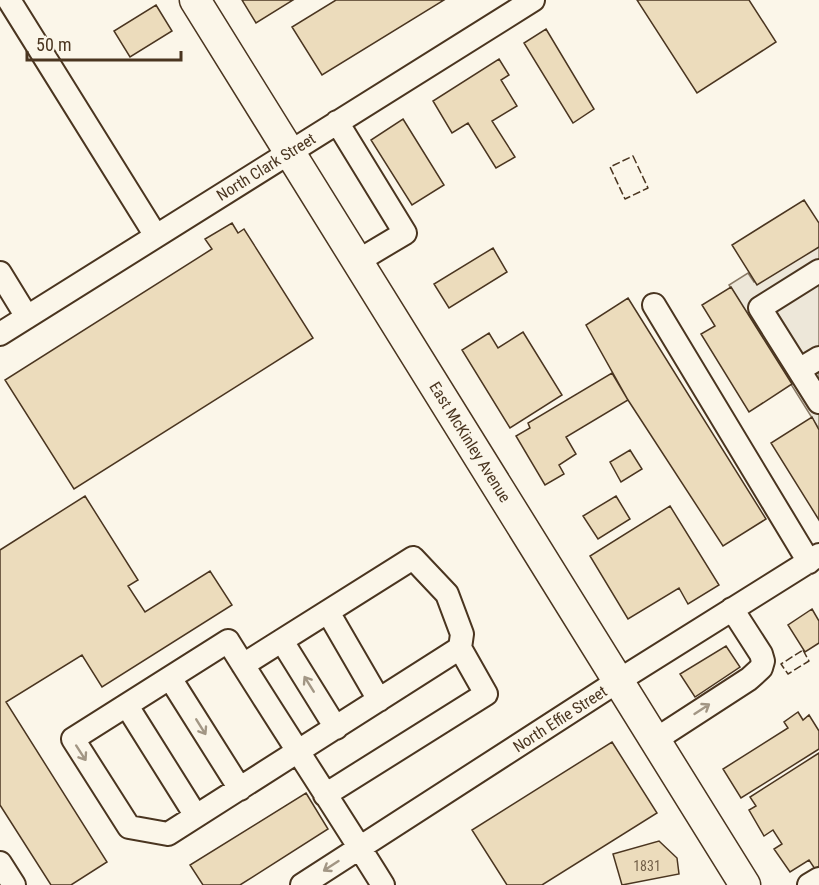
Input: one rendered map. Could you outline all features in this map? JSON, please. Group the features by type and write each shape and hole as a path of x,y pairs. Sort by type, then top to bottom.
{"main road":[{"name":"East McKinley Avenue","path":"195,0 655,740 737,882"}],"street":[{"path":"9,0 156,236"},
{"name":"North Clark Street","path":"0,334 533,0"},
{"path":"338,122 405,232 358,261"},
{"path":"819,271 760,308 819,402"},
{"path":"0,273 27,317"},
{"path":"654,305 814,558"},
{"path":"799,370 819,358"},
{"path":"243,665 413,558 447,594 462,634 460,648 486,694 325,795"},
{"name":"North Effie Street","path":"302,885 618,681 814,558"},
{"path":"655,740 749,679 761,668 764,661 732,609"},
{"path":"328,612 379,700"},
{"path":"383,885 325,795 298,752 243,665 228,641 73,740 129,827 168,834 240,789 298,752 336,728 460,648"},
{"path":"282,641 336,728"},
{"path":"170,678 240,789"},
{"path":"127,705 196,816"},
{"path":"0,863 14,885"},
{"path":"809,885 819,879"}],"shaded area":[{"path":"819,242 819,429 729,285 748,273 754,282"}],"building":[{"path":"242,0 293,0 256,23"},
{"path":"336,0 444,0 322,75 292,27"},
{"path":"637,0 749,0 776,42 697,93"},
{"path":"156,5 172,31 130,57 114,31"},
{"path":"546,29 594,109 573,123 524,43"},
{"path":"499,59 509,75 501,80 517,106 492,121 515,157 496,168 468,123 452,133 433,101"},
{"path":"403,119 444,185 412,205 371,140"},
{"path":"804,200 819,223 819,247 757,285 732,245"},
{"path":"232,223 238,233 244,229 313,338 74,489 5,380 212,249 205,239"},
{"path":"493,248 507,272 449,308 434,284"},
{"path":"731,287 792,384 749,412 701,334 715,326 702,305"},
{"path":"628,298 766,519 723,546 628,400 586,325"},
{"path":"523,332 562,395 510,428 462,350 489,333 498,348"},
{"path":"612,373 628,400 566,437 576,454 559,465 564,474 545,485 516,436 530,428 528,423"},
{"path":"812,417 819,430 819,520 771,443"},
{"path":"630,450 642,469 621,482 610,462"},
{"path":"85,496 138,580 128,586 145,612 210,571 232,605 102,687 82,655 6,702 107,862 71,885 51,885 0,805 0,550"},
{"path":"616,496 630,519 598,539 583,516"},
{"path":"670,506 719,585 688,604 679,588 628,619 590,556"},
{"path":"812,609 819,621 819,643 805,652 788,625"},
{"path":"726,646 740,667 695,697 680,674"},
{"path":"798,712 803,720 809,715 819,731 819,749 741,798 723,769 788,728 784,722"},
{"path":"612,742 657,813 542,885 507,885 472,830"},
{"path":"819,753 819,866 815,869 809,860 790,872 774,849 782,844 773,830 764,836 749,810 756,806 750,797"},
{"path":"306,793 328,829 240,885 203,885 190,865"},
{"path":"659,841 677,858 679,874 622,885 613,854"}],"fence":[{"path":"633,156 648,188 625,199 610,167 633,156"},
{"path":"803,650 809,661 788,674 781,664 803,650"}]}
